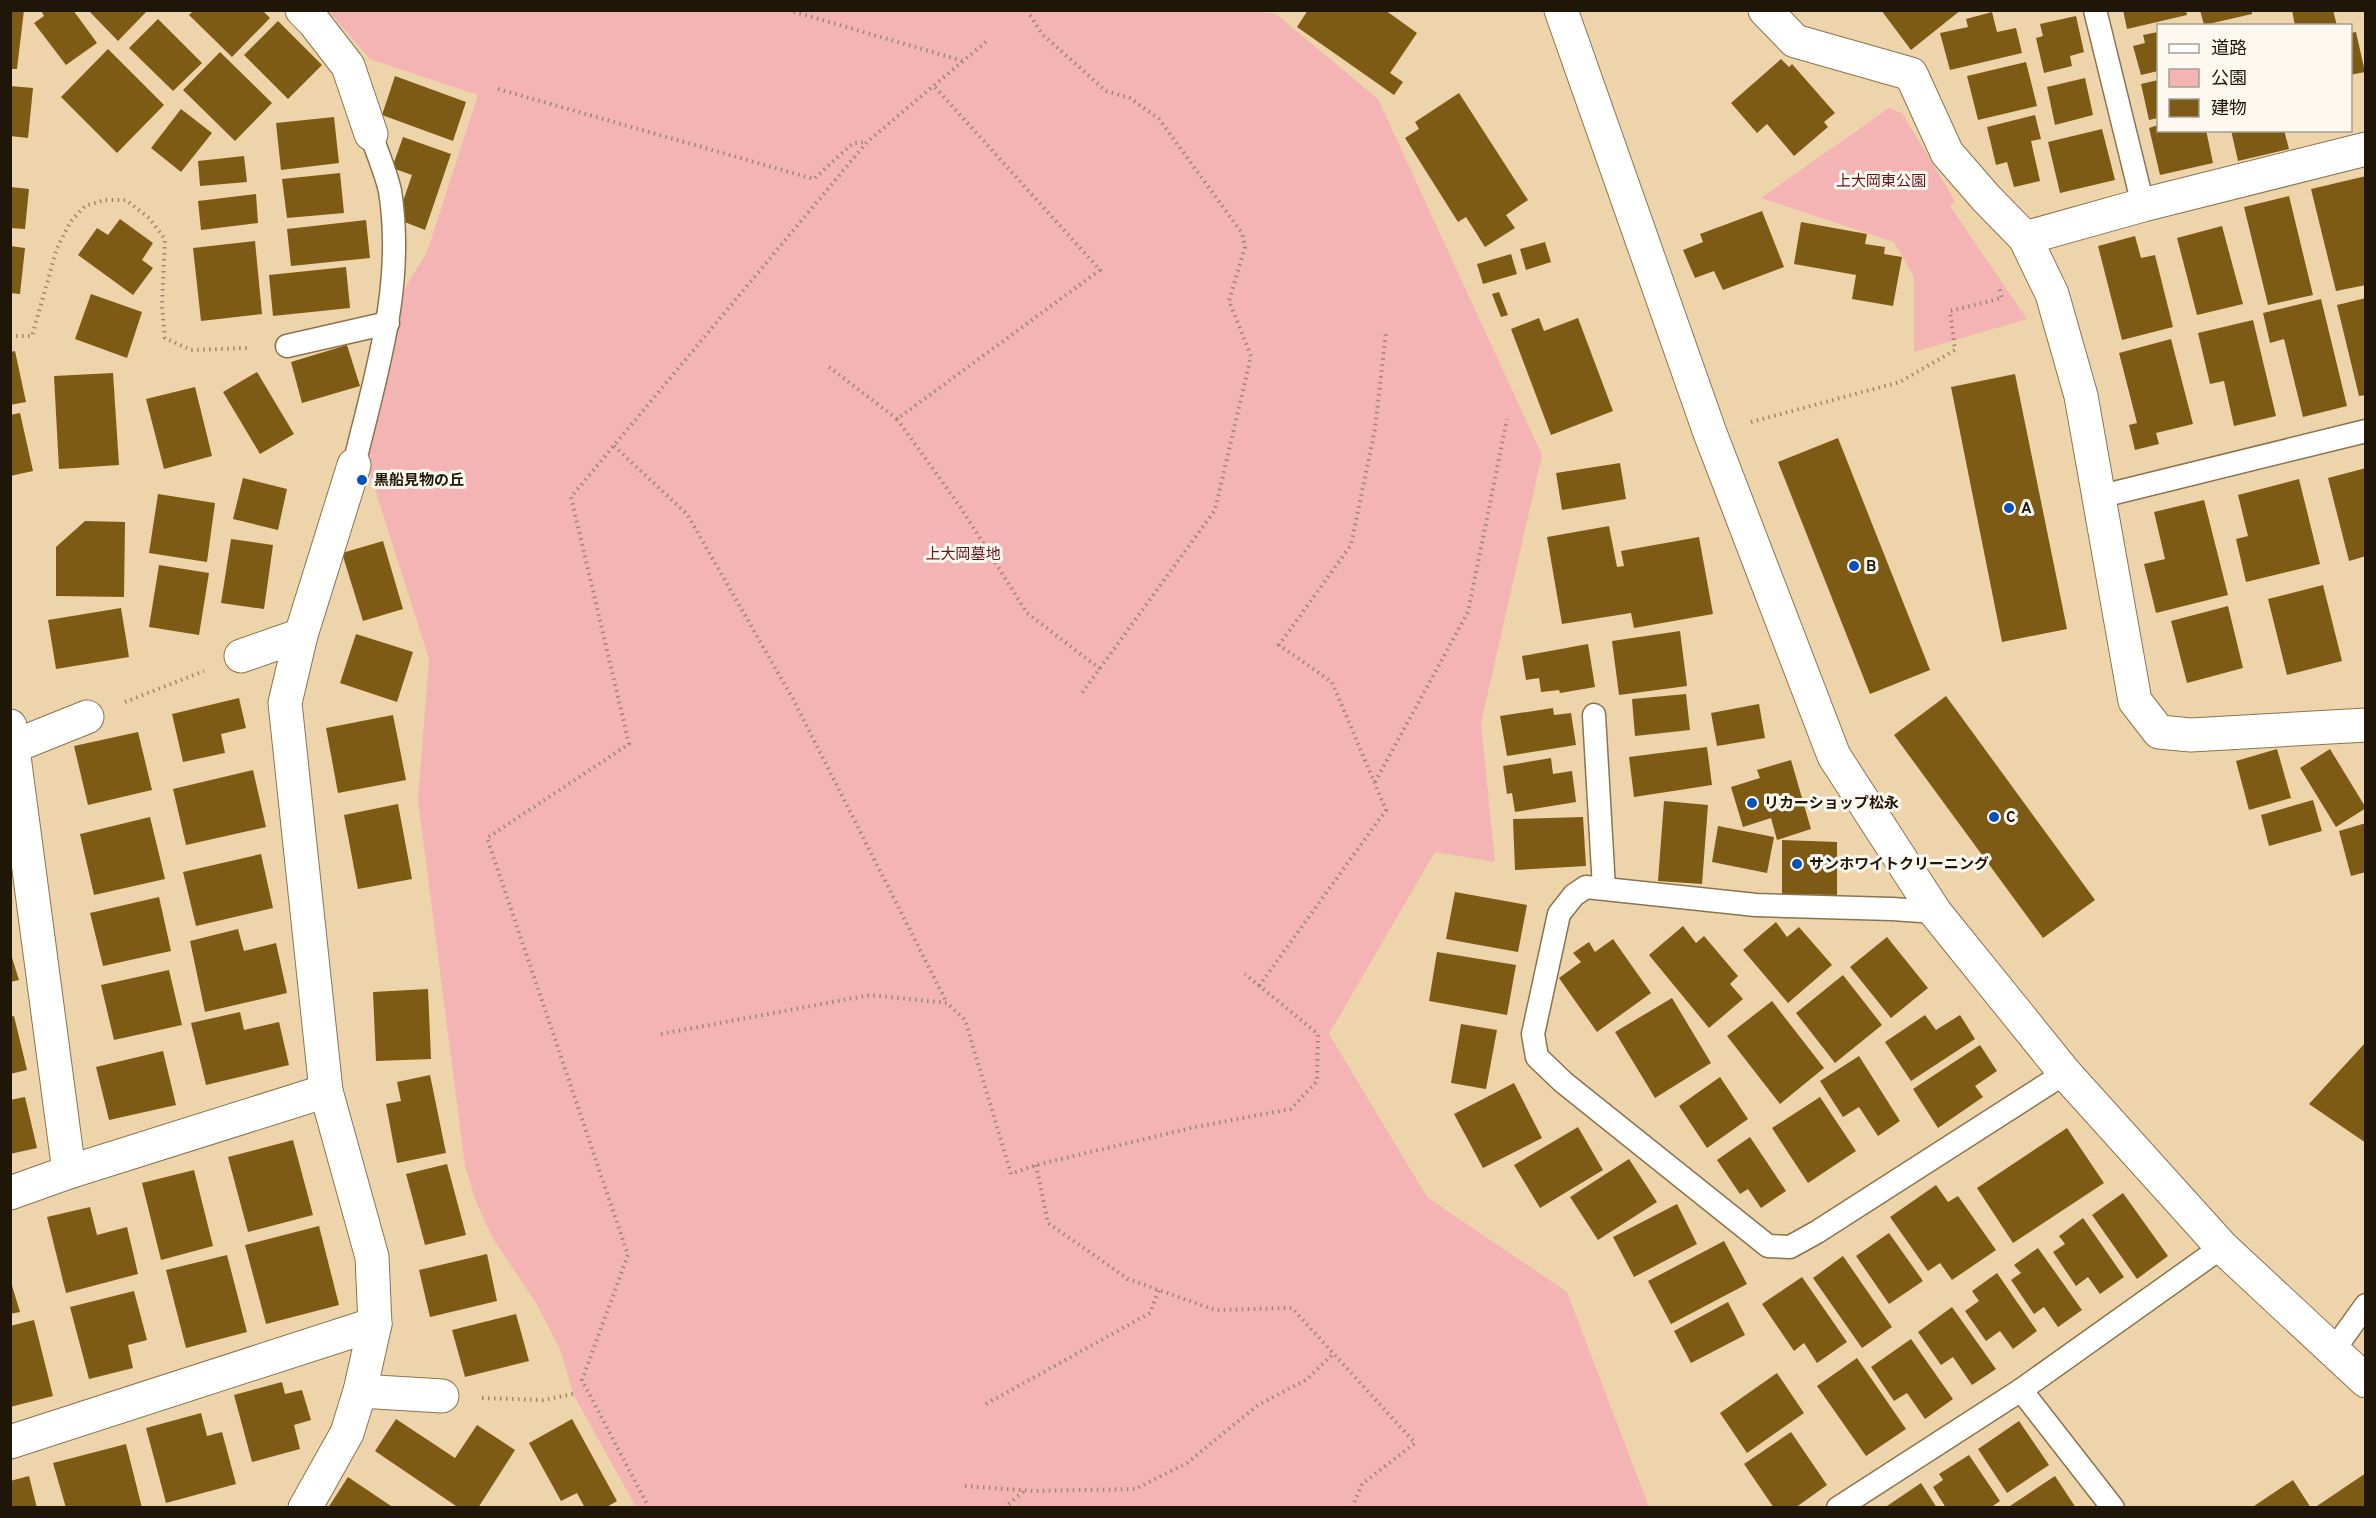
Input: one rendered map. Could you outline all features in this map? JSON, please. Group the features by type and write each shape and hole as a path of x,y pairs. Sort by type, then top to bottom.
{"street":[{"path":"302,10 348,66 371,135"},
{"path":"1561,10 1710,433 1834,756 1935,912 2065,1073 2222,1247 2366,1381"},
{"path":"1765,10 1795,41 1911,74 1947,153 2025,238 2052,294 2080,396 2135,702 2159,732 2191,735 2366,725"},
{"path":"2025,238 2143,205 2366,149"},
{"path":"306,1508 347,1433 360,1391 375,1324 372,1257 326,1091 285,703 301,635 354,465"},
{"path":"241,656 301,635"},
{"path":"69,1172 11,737 87,717"},
{"path":"10,1193 69,1172 326,1091"},
{"path":"10,1442 375,1324"},
{"path":"360,1391 442,1396"}],"lane":[{"path":"2095,10 2143,205"},
{"path":"354,465 388,323 395,268 390,190 371,135"},
{"path":"287,346 388,323"},
{"path":"2098,497 2366,430"},
{"path":"1594,715 1604,888"},
{"path":"1935,912 1756,905 1586,887 1574,895 1559,914 1533,1034 1537,1057 1563,1082 1768,1246 1790,1247 2065,1073"},
{"path":"1838,1508 2021,1390 2222,1247"},
{"path":"2333,1351 2366,1305"},
{"path":"2021,1390 2113,1508"}],"path":[{"path":"788,10 963,62"},
{"path":"1027,10 1042,34 1106,91 1130,98 1159,119 1242,233 1245,247 1229,301 1251,357 1215,510 1082,693"},
{"path":"649,1508 582,1380 628,1255 487,838 629,744 571,497 867,142 988,40"},
{"path":"897,419 1100,270 934,86"},
{"path":"498,88 814,179 853,143 867,142"},
{"path":"10,336 32,336 57,248 71,221 85,206 104,200 126,200 149,218 165,239 162,306 165,338 191,350 287,346"},
{"path":"1710,433 1900,382 1955,350 1950,311 2002,298 1998,286"},
{"path":"1259,986 1386,810 1332,682 1279,645 1351,544 1375,429 1386,332"},
{"path":"829,367 897,419 961,508 1027,613 1100,669"},
{"path":"1375,783 1468,612 1507,419"},
{"path":"614,446 687,514 793,699 947,1003 965,1020 1011,1174 1036,1165 1195,1127 1292,1109 1317,1081 1318,1034 1245,975"},
{"path":"87,717 241,656"},
{"path":"661,1035 870,995 947,1003"},
{"path":"1036,1165 1048,1223 1128,1279 1215,1310 1292,1308 1415,1443 1362,1484 1352,1508"},
{"path":"986,1404 1150,1312 1159,1289"},
{"path":"965,1486 1025,1490 1135,1489 1187,1463 1258,1405 1306,1380 1333,1354"},
{"path":"442,1396 543,1400 573,1395"},
{"path":"1004,1508 1025,1490"}],"green space":[{"name":"上大岡墓地","path":"328,11 1255,11 1276,14 1378,99 1542,455 1481,723 1495,862 1435,852 1329,1034 1427,1197 1567,1292 1649,1507 636,1507 573,1394 561,1351 536,1303 492,1237 477,1204 465,1166 418,800 429,659 366,461 400,296 427,252 478,95 370,59"},
{"name":"上大岡東公園","path":"1889,108 1902,113 1955,201 1950,206 2027,319 1914,352 1914,277 1894,242 1761,198"}],"building":[{"path":"10,10 24,10 17,69 10,69"},
{"path":"41,10 73,10 97,43 66,65 34,23 44,16"},
{"path":"88,10 148,10 118,41"},
{"path":"194,10 262,10 270,18 232,57 189,15"},
{"path":"1308,10 1385,10 1417,33 1390,73 1403,82 1394,95 1297,27"},
{"path":"1881,10 1961,10 1911,50"},
{"path":"2123,10 2186,10 2187,15 2127,29"},
{"path":"2200,10 2252,10 2252,14 2204,24"},
{"path":"2292,10 2333,10 2336,24 2295,24"},
{"path":"1992,12 1997,32 2016,28 2022,53 1950,70 1940,33 1968,27 1966,19"},
{"path":"2076,16 2084,52 2070,56 2072,66 2044,73 2036,38 2043,36 2040,24"},
{"path":"158,19 202,63 173,91 129,48"},
{"path":"278,21 322,65 288,99 244,55"},
{"path":"2157,32 2157,71 2141,75 2133,46 2145,43 2143,35"},
{"path":"2356,32 2365,72 2352,75 2352,33"},
{"path":"108,49 164,105 117,153 61,97"},
{"path":"220,52 272,103 235,141 183,90"},
{"path":"1781,59 1789,67 1792,64 1835,113 1824,122 1828,127 1794,156 1767,124 1757,133 1731,103"},
{"path":"2026,62 2037,106 1978,120 1967,76"},
{"path":"395,76 466,102 453,141 382,115"},
{"path":"2085,78 2093,115 2055,125 2047,87"},
{"path":"2157,80 2157,118 2149,120 2141,84"},
{"path":"10,86 33,88 28,138 10,136"},
{"path":"1459,93 1528,200 1506,215 1515,228 1485,247 1466,217 1458,222 1405,138 1419,129 1415,122"},
{"path":"181,109 212,133 181,172 151,148"},
{"path":"2035,115 2041,139 2031,141 2040,181 2014,187 2007,162 1996,165 1987,127"},
{"path":"334,117 339,163 281,170 276,123"},
{"path":"2157,125 2157,132 2206,132 2213,163 2160,175 2149,128"},
{"path":"2102,129 2115,180 2060,193 2048,142"},
{"path":"2231,132 2285,132 2289,149 2238,161"},
{"path":"403,137 451,154 425,230 397,219 412,175 392,168"},
{"path":"244,156 247,182 200,186 198,161"},
{"path":"340,173 344,213 287,218 282,179"},
{"path":"2366,176 2366,285 2336,291 2311,189"},
{"path":"10,187 29,189 25,229 10,228"},
{"path":"256,194 258,223 201,230 198,201"},
{"path":"2289,196 2313,295 2268,305 2244,207"},
{"path":"1762,211 1784,267 1723,290 1714,271 1695,278 1683,250 1703,242 1700,234"},
{"path":"120,219 153,243 142,260 153,268 133,295 78,255 97,228 108,235"},
{"path":"366,220 370,258 291,266 287,229"},
{"path":"1801,222 1867,234 1865,244 1885,247 1884,254 1902,257 1893,306 1852,299 1856,275 1794,264"},
{"path":"2222,226 2243,304 2197,315 2177,238"},
{"path":"2135,236 2141,258 2155,255 2173,327 2122,340 2098,246"},
{"path":"255,241 262,314 201,321 193,248"},
{"path":"1545,242 1551,262 1526,270 1520,249"},
{"path":"10,246 25,248 20,294 10,293"},
{"path":"1511,254 1517,274 1483,284 1477,264"},
{"path":"346,267 350,308 273,316 269,275"},
{"path":"1499,292 1508,315 1501,317 1492,294"},
{"path":"91,294 142,312 127,358 75,339"},
{"path":"2366,298 2366,395 2359,396 2337,305"},
{"path":"2321,299 2347,406 2303,417 2284,339 2270,343 2263,313"},
{"path":"1539,318 1544,331 1578,318 1613,411 1551,435 1511,329"},
{"path":"2253,320 2276,416 2234,426 2224,381 2210,384 2198,333"},
{"path":"2171,339 2193,424 2156,433 2159,444 2135,450 2129,425 2137,423 2119,353"},
{"path":"347,345 360,386 302,403 291,362"},
{"path":"15,351 26,402 10,405 10,352"},
{"path":"257,372 294,434 260,454 223,392"},
{"path":"113,373 119,465 59,469 54,376"},
{"name":"A","path":"2015,374 2067,629 2002,642 1951,387"},
{"path":"195,387 212,456 164,469 146,399"},
{"path":"20,413 33,471 10,476 10,415"},
{"name":"B","path":"1838,438 1930,670 1870,694 1778,462"},
{"path":"1620,463 1626,499 1562,510 1556,473"},
{"path":"2366,468 2366,556 2349,561 2328,478"},
{"path":"243,478 287,489 278,530 233,519"},
{"path":"2299,479 2320,564 2246,582 2236,539 2248,536 2238,495"},
{"path":"158,494 215,503 207,562 149,553"},
{"path":"2204,500 2228,595 2156,613 2144,564 2165,559 2154,512"},
{"path":"85,521 125,522 124,597 56,596 56,547"},
{"path":"1609,526 1617,567 1624,566 1621,551 1699,537 1713,614 1634,628 1631,613 1562,624 1547,537"},
{"path":"231,539 273,545 264,609 221,603"},
{"path":"383,541 403,609 363,621 342,553"},
{"path":"159,565 209,573 199,635 149,627"},
{"path":"2323,585 2342,661 2287,675 2268,599"},
{"path":"2228,606 2243,668 2187,683 2171,621"},
{"path":"121,608 129,657 56,669 48,620"},
{"path":"1680,631 1687,686 1619,695 1612,641"},
{"path":"356,634 413,652 397,702 340,683"},
{"path":"1588,644 1595,687 1560,693 1559,690 1541,692 1539,678 1526,680 1522,656"},
{"path":"1686,694 1690,730 1635,736 1632,699"},
{"name":"C","path":"1946,696 2095,900 2043,938 1894,735"},
{"path":"239,698 246,728 221,734 225,753 183,762 172,714"},
{"path":"1759,704 1765,738 1717,746 1711,713"},
{"path":"1553,708 1554,715 1571,713 1576,745 1507,756 1500,716"},
{"path":"393,715 406,780 338,793 326,728"},
{"path":"138,732 152,790 88,805 74,746"},
{"path":"1707,747 1712,785 1634,797 1629,757"},
{"path":"2277,749 2291,798 2249,810 2236,761"},
{"path":"2330,749 2366,808 2336,827 2300,768"},
{"path":"1551,758 1553,774 1572,771 1576,802 1515,812 1512,793 1507,794 1503,766"},
{"path":"1791,760 1811,829 1777,840 1771,818 1743,827 1731,787 1760,778 1757,770"},
{"path":"253,770 266,827 186,845 173,789"},
{"path":"2313,800 2322,831 2269,846 2261,815"},
{"path":"1664,801 1708,805 1702,884 1658,881"},
{"path":"398,804 412,879 358,889 344,815"},
{"path":"150,817 165,879 94,895 80,834"},
{"path":"1583,817 1586,866 1515,870 1513,819"},
{"path":"2366,823 2366,872 2351,876 2339,831"},
{"path":"1718,826 1774,837 1767,873 1712,862"},
{"path":"1782,840 1837,842 1837,895 1782,894"},
{"path":"261,854 273,908 196,926 183,872"},
{"path":"1455,892 1527,905 1518,952 1446,939"},
{"path":"159,897 171,951 103,966 90,913"},
{"path":"1776,922 1787,937 1799,927 1832,965 1788,1003 1743,950"},
{"path":"1683,926 1696,943 1704,936 1738,976 1730,984 1743,999 1709,1028 1649,955"},
{"path":"238,929 244,951 276,943 287,993 205,1012 190,941"},
{"path":"1887,937 1928,988 1891,1018 1850,967"},
{"path":"1613,939 1651,993 1597,1032 1559,978 1581,962 1573,953 1589,942 1595,952"},
{"path":"10,951 19,980 10,982"},
{"path":"1437,952 1516,965 1507,1015 1429,1001"},
{"path":"169,970 182,1025 114,1040 101,985"},
{"path":"1843,975 1882,1025 1835,1063 1796,1013"},
{"path":"428,989 431,1059 376,1061 373,992"},
{"path":"1672,998 1711,1063 1655,1098 1615,1032"},
{"path":"1772,1001 1824,1068 1780,1104 1727,1036"},
{"path":"240,1012 244,1030 279,1022 289,1065 206,1085 191,1023"},
{"path":"1925,1015 1936,1030 1960,1015 1975,1039 1911,1081 1885,1042"},
{"path":"14,1016 27,1070 10,1074 10,1017"},
{"path":"1461,1024 1497,1030 1486,1089 1451,1083"},
{"path":"2366,1042 2366,1143 2309,1104"},
{"path":"1980,1045 1997,1071 1975,1086 1983,1097 1938,1128 1913,1089"},
{"path":"163,1051 176,1105 109,1120 96,1067"},
{"path":"1859,1056 1900,1121 1878,1136 1859,1107 1843,1117 1820,1081"},
{"path":"430,1075 446,1153 397,1163 386,1104 401,1101 397,1082"},
{"path":"1720,1077 1748,1119 1707,1148 1679,1106"},
{"path":"1514,1083 1542,1138 1483,1168 1454,1114"},
{"path":"25,1097 37,1148 10,1154 10,1100"},
{"path":"1820,1097 1856,1151 1808,1183 1772,1128"},
{"path":"1578,1127 1603,1170 1540,1208 1514,1165"},
{"path":"2067,1128 2104,1183 2013,1243 1977,1188"},
{"path":"1750,1137 1786,1191 1761,1208 1748,1189 1740,1194 1717,1160"},
{"path":"293,1140 313,1215 248,1232 228,1157"},
{"path":"1629,1159 1657,1202 1598,1240 1570,1197"},
{"path":"447,1164 466,1235 425,1245 406,1174"},
{"path":"194,1170 213,1246 161,1260 142,1183"},
{"path":"1936,1185 1948,1202 1958,1196 1996,1250 1952,1280 1940,1263 1928,1271 1890,1217"},
{"path":"2123,1193 2168,1256 2137,1279 2092,1215"},
{"path":"1677,1204 1697,1244 1634,1277 1613,1237"},
{"path":"90,1207 97,1235 127,1227 138,1274 66,1293 47,1217"},
{"path":"2083,1218 2124,1277 2100,1294 2088,1277 2076,1286 2053,1252 2065,1244 2059,1236"},
{"path":"319,1226 339,1305 266,1324 245,1245"},
{"path":"1889,1233 1923,1281 1889,1304 1856,1256"},
{"path":"1724,1241 1747,1284 1671,1324 1648,1281"},
{"path":"2038,1248 2082,1310 2058,1327 2044,1307 2034,1314 2011,1280 2021,1273 2014,1265"},
{"path":"487,1254 497,1301 430,1317 419,1270"},
{"path":"227,1255 247,1332 186,1348 166,1270"},
{"path":"1843,1256 1892,1327 1862,1348 1813,1278"},
{"path":"1997,1273 2037,1331 2013,1349 2000,1331 1986,1341 1965,1311 1979,1301 1972,1291"},
{"path":"1802,1277 1847,1342 1817,1363 1804,1343 1794,1351 1762,1304"},
{"path":"10,1279 20,1312 10,1314"},
{"path":"134,1291 147,1340 128,1345 133,1368 89,1379 70,1307"},
{"path":"1728,1302 1745,1335 1691,1363 1674,1331"},
{"path":"1952,1307 1996,1369 1972,1385 1953,1357 1941,1365 1918,1332"},
{"path":"516,1314 529,1361 465,1377 452,1330"},
{"path":"34,1320 53,1396 10,1407 10,1326"},
{"path":"1911,1339 1953,1399 1925,1419 1907,1393 1894,1401 1871,1367"},
{"path":"1857,1358 1906,1429 1866,1456 1817,1386"},
{"path":"1777,1373 1804,1413 1747,1453 1720,1413"},
{"path":"282,1382 285,1394 302,1390 311,1420 294,1425 300,1449 252,1462 234,1395"},
{"path":"201,1413 207,1436 222,1432 236,1484 166,1503 146,1428"},
{"path":"396,1419 455,1458 477,1425 515,1450 478,1508 459,1508 375,1451"},
{"path":"572,1419 617,1501 605,1508 585,1508 577,1493 561,1501 529,1443"},
{"path":"2019,1421 2049,1465 2007,1493 1978,1449"},
{"path":"1791,1432 1827,1485 1795,1508 1774,1508 1744,1464"},
{"path":"126,1444 142,1508 66,1508 53,1463"},
{"path":"1969,1455 2000,1501 1990,1508 1946,1508 1933,1487 1943,1480 1939,1474"},
{"path":"2366,1473 2366,1508 2314,1508"},
{"path":"29,1476 37,1508 10,1508 10,1481"},
{"path":"2055,1476 2076,1508 2007,1508"},
{"path":"348,1477 394,1508 328,1508"},
{"path":"2293,1480 2311,1508 2251,1508"},
{"path":"1921,1483 1937,1508 1888,1508 1887,1506"}],"place":[{"name":"黒船見物の丘","path":"362,480"},
{"name":"A","path":"2009,508"},
{"name":"B","path":"1854,566"},
{"name":"リカーショップ松永","path":"1752,803"},
{"name":"C","path":"1994,817"},
{"name":"サンホワイトクリーニング","path":"1797,864"}]}
